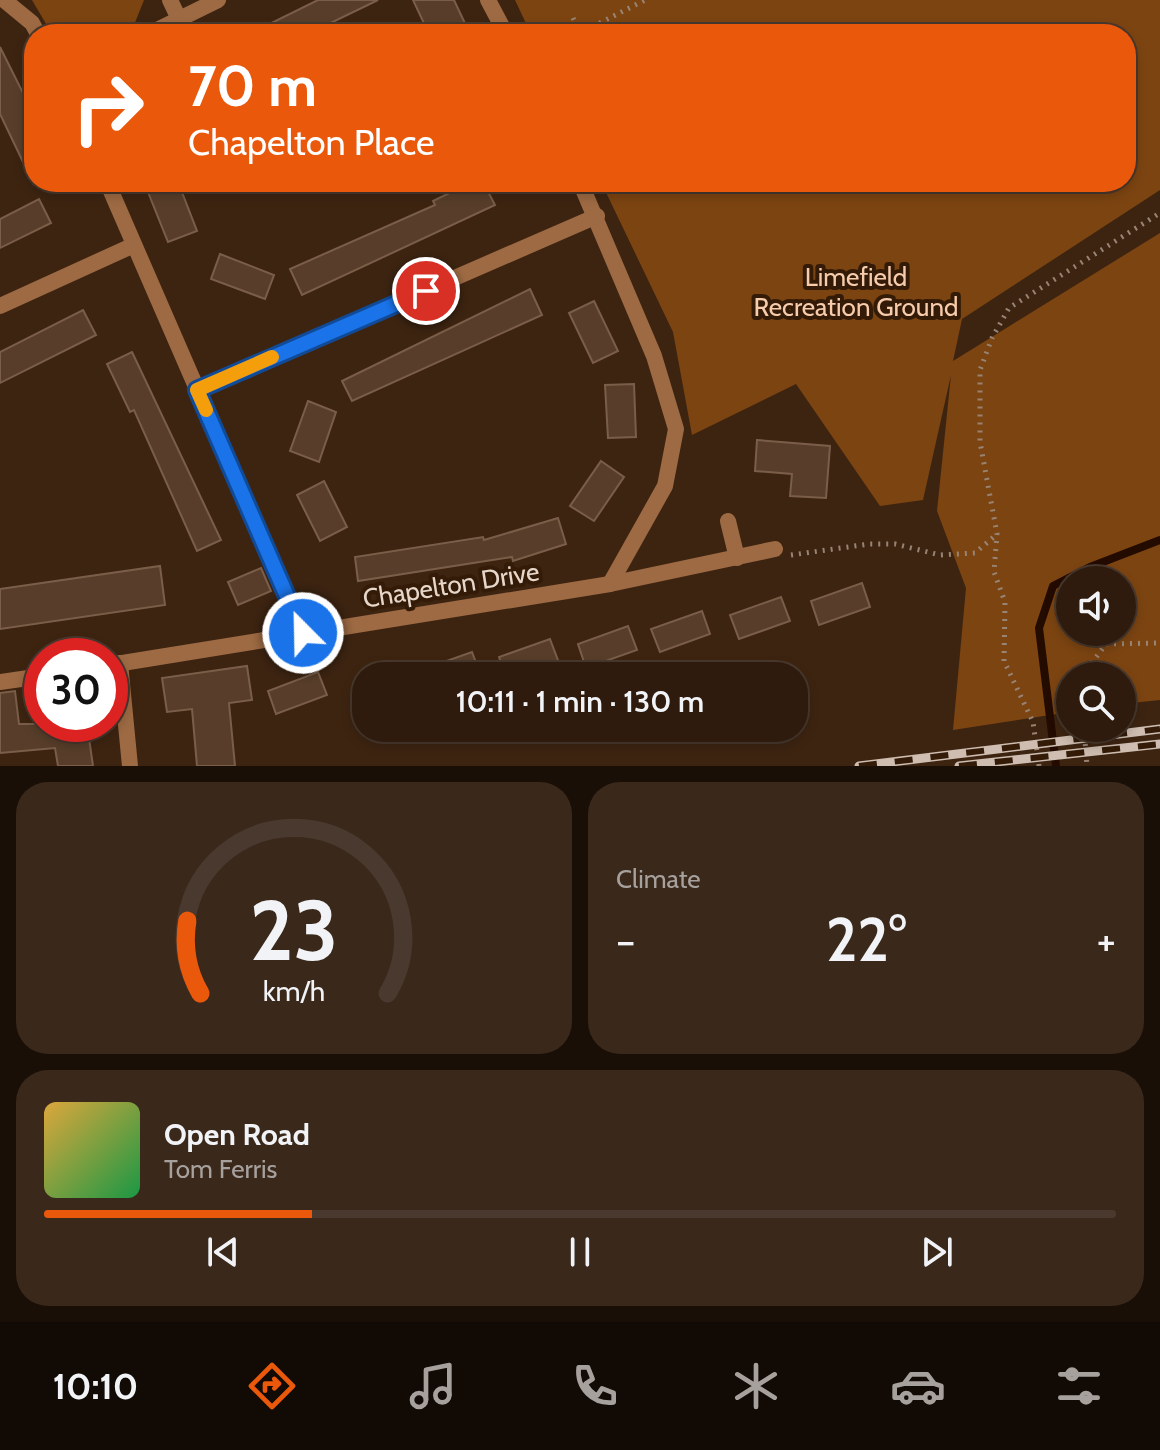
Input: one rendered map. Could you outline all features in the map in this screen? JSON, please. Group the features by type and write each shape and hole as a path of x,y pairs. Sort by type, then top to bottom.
{"street":[{"path":"4,0 33,24"},
{"path":"170,0 179,19"},
{"path":"169,24 218,0"},
{"path":"488,0 501,24"},
{"path":"112,192 303,633"},
{"path":"585,192 654,356 676,429 665,486 610,584"},
{"path":"197,390 597,216"},
{"path":"0,306 134,245"},
{"path":"728,521 737,558"},
{"name":"Chapelton Drive","path":"128,662 610,584 775,549"},
{"path":"0,682 24,679"},
{"path":"126,742 130,766"}],"path":[{"path":"597,24 645,0"},
{"path":"573,18 575,24"},
{"path":"1039,766 1033,722 1004,661 1005,602 994,572 997,534 980,442 980,370 992,338 1009,308 1160,213"},
{"path":"775,549 795,556 869,544 895,544 940,555 975,553 997,534"},
{"path":"1092,662 1106,644 1160,643"},
{"path":"1085,742 1086,765"}],"green space":[{"path":"32,0 144,0 134,24 46,24"},
{"name":"Limefield Recreation Ground","path":"515,0 1160,0 1160,190 962,319 953,361 1160,233 1160,700 1136,703 1136,662 1056,662 1056,714 953,730 966,588 937,511 951,375 923,500 880,506 796,384 692,435 673,332 606,192 1136,192 1136,24 526,24"}],"building":[{"path":"318,0 378,0 329,24 269,24"},
{"path":"413,0 454,0 465,24 424,24"},
{"path":"0,47 24,95 24,164 0,114"},
{"path":"148,192 182,192 197,231 168,242"},
{"path":"451,192 488,192 495,205 302,295 290,269 435,205 433,201"},
{"path":"39,199 51,223 0,248 0,219"},
{"path":"220,254 274,275 265,299 211,279"},
{"path":"530,289 542,315 352,401 342,381"},
{"path":"594,301 618,351 593,363 569,313"},
{"path":"83,310 96,335 0,383 0,352"},
{"path":"132,352 221,540 197,551 134,410 130,412 107,364"},
{"path":"634,384 636,437 608,438 605,385"},
{"path":"308,401 336,412 319,462 290,451"},
{"path":"757,440 830,446 826,498 790,496 792,474 755,471"},
{"path":"601,461 624,477 594,521 570,506"},
{"path":"324,481 347,527 320,541 297,495"},
{"path":"558,518 566,544 513,561 512,557 358,581 355,557 483,537 484,540"},
{"path":"160,566 165,605 0,629 0,589"},
{"path":"261,568 271,591 238,605 228,582"},
{"path":"862,583 870,607 819,625 811,601"},
{"path":"781,597 790,621 739,639 730,615"},
{"path":"702,611 710,634 660,652 651,629"},
{"path":"628,626 637,650 603,662 584,662 578,644"},
{"path":"550,639 559,662 501,662 499,657"},
{"path":"472,652 476,662 443,662"},
{"path":"247,666 252,700 229,703 235,766 197,766 192,709 167,712 162,678"},
{"path":"318,672 327,695 276,714 268,691"},
{"path":"15,691 19,724 24,724 24,742 90,742 93,766 58,766 55,748 0,753 0,693"}],"waterway":[{"path":"1056,766 1039,628 1053,586 1090,567 1160,540"}],"railway":[{"path":"859,766 1160,729"},
{"path":"959,766 1160,744"}],"slow traffic":[{"path":"206,410 197,390 272,357"}],"route":[{"path":"303,633 197,390 426,291"}]}
